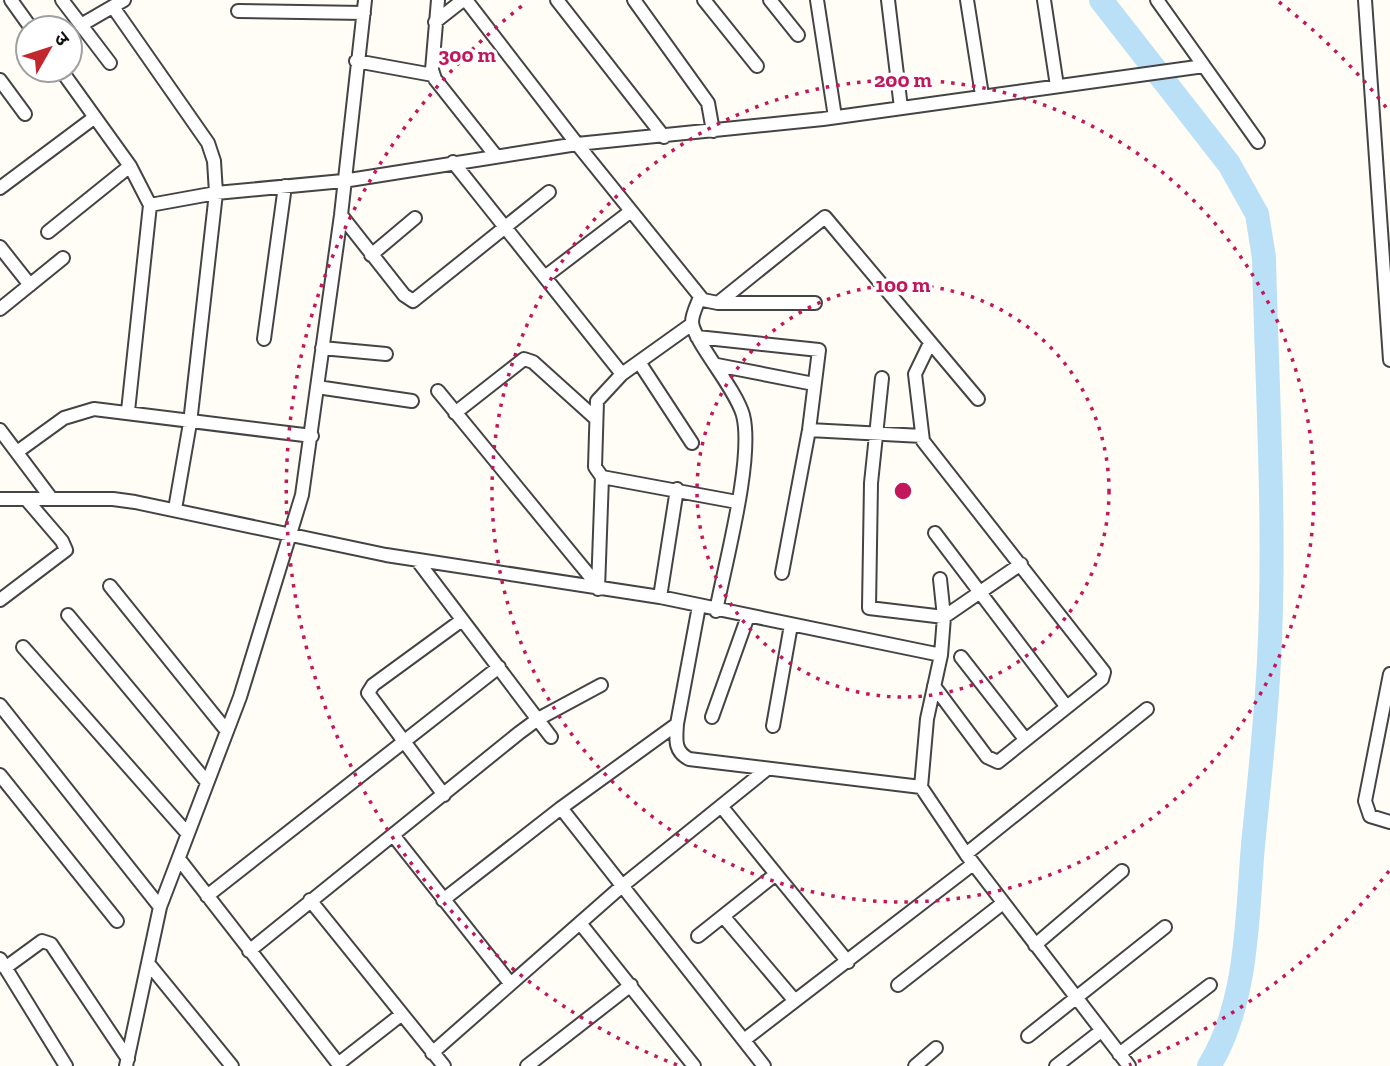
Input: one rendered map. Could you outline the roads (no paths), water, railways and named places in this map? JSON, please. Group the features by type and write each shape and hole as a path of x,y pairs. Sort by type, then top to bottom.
{"street":[{"path":"62,0 73,14"},
{"path":"438,0 433,75 496,156"},
{"path":"435,22 464,0 700,297 718,303 816,303"},
{"path":"557,0 664,137"},
{"path":"634,0 708,103 713,131"},
{"path":"704,0 757,66"},
{"path":"770,0 798,35"},
{"path":"817,0 835,117"},
{"path":"888,0 901,108"},
{"path":"967,0 982,95"},
{"path":"1044,0 1057,86"},
{"path":"1157,0 1258,142"},
{"path":"1366,0 1385,196 1390,360"},
{"path":"84,23 118,3 208,143 214,161 216,193 190,423 175,509"},
{"path":"127,1063 160,908 240,697 302,495 341,215 364,6 238,11"},
{"path":"84,29 110,63"},
{"path":"356,61 433,75"},
{"path":"150,205 216,193 343,181 577,144 835,117 1204,66"},
{"path":"0,80 25,114"},
{"path":"71,84 130,166 150,205 128,411"},
{"path":"0,188 95,117"},
{"path":"453,162 622,374"},
{"path":"48,232 130,166"},
{"path":"264,339 285,186"},
{"path":"341,215 404,296 413,301 549,192"},
{"path":"546,276 631,211"},
{"path":"718,303 825,217 978,399"},
{"path":"372,255 415,218"},
{"path":"0,247 30,285"},
{"path":"0,309 63,258"},
{"path":"700,297 694,330 736,397 744,422 745,446 737,502 716,611"},
{"path":"598,588 602,477 595,467 594,417 597,401 622,374 694,330 816,347 819,352 809,430 782,573"},
{"path":"930,343 915,374 922,436 926,447 1104,672 1101,679 1002,760 991,760 934,686"},
{"path":"322,348 386,354"},
{"path":"456,413 524,359 533,362 594,417"},
{"path":"639,362 692,443"},
{"path":"718,365 814,384"},
{"path":"882,378 874,432 868,604 872,610 943,617 1021,564"},
{"path":"317,387 412,401"},
{"path":"438,391 598,588"},
{"path":"18,453 73,414 94,409 128,411 190,423 312,436"},
{"path":"0,430 51,498"},
{"path":"809,430 922,436"},
{"path":"602,477 737,502"},
{"path":"660,597 677,489"},
{"path":"0,499 113,499 175,509 417,560 660,597 716,611 941,655"},
{"path":"0,600 66,550 62,541 26,499"},
{"path":"935,533 1066,706"},
{"path":"417,560 551,737"},
{"path":"940,579 943,617 941,655 934,686 921,787 969,859 1129,1066"},
{"path":"110,586 226,730"},
{"path":"699,606 677,724 675,743 682,755 767,769 921,787"},
{"path":"68,615 206,781"},
{"path":"712,717 748,616"},
{"path":"444,795 369,697 370,688 462,621"},
{"path":"773,726 790,625"},
{"path":"23,647 187,833"},
{"path":"961,657 1025,739"},
{"path":"208,895 499,667"},
{"path":"1390,674 1365,801 1366,812 1370,816 1390,822"},
{"path":"249,951 538,719 601,685"},
{"path":"0,705 160,908"},
{"path":"744,1040 848,962 1147,709"},
{"path":"443,900 561,808 677,724"},
{"path":"432,1053 622,886 767,769"},
{"path":"1,779 117,921"},
{"path":"721,806 848,962"},
{"path":"561,808 764,1066"},
{"path":"393,835 510,983"},
{"path":"179,859 339,1065 402,1014"},
{"path":"1035,945 1122,871"},
{"path":"698,936 776,874"},
{"path":"310,900 444,1066"},
{"path":"898,985 1003,903"},
{"path":"723,916 795,1001"},
{"path":"580,923 694,1066"},
{"path":"1028,1036 1165,927"},
{"path":"66,1066 3,964 42,940 51,944 127,1063"},
{"path":"148,963 232,1066"},
{"path":"533,1064 631,985"},
{"path":"1119,1054 1210,985"},
{"path":"1056,1066 1101,1031"},
{"path":"915,1066 936,1048"}],"waterway":[{"path":"1101,0 1229,164 1257,214 1264,258 1271,510 1268,683 1243,959 1231,1015 1209,1066"}]}
